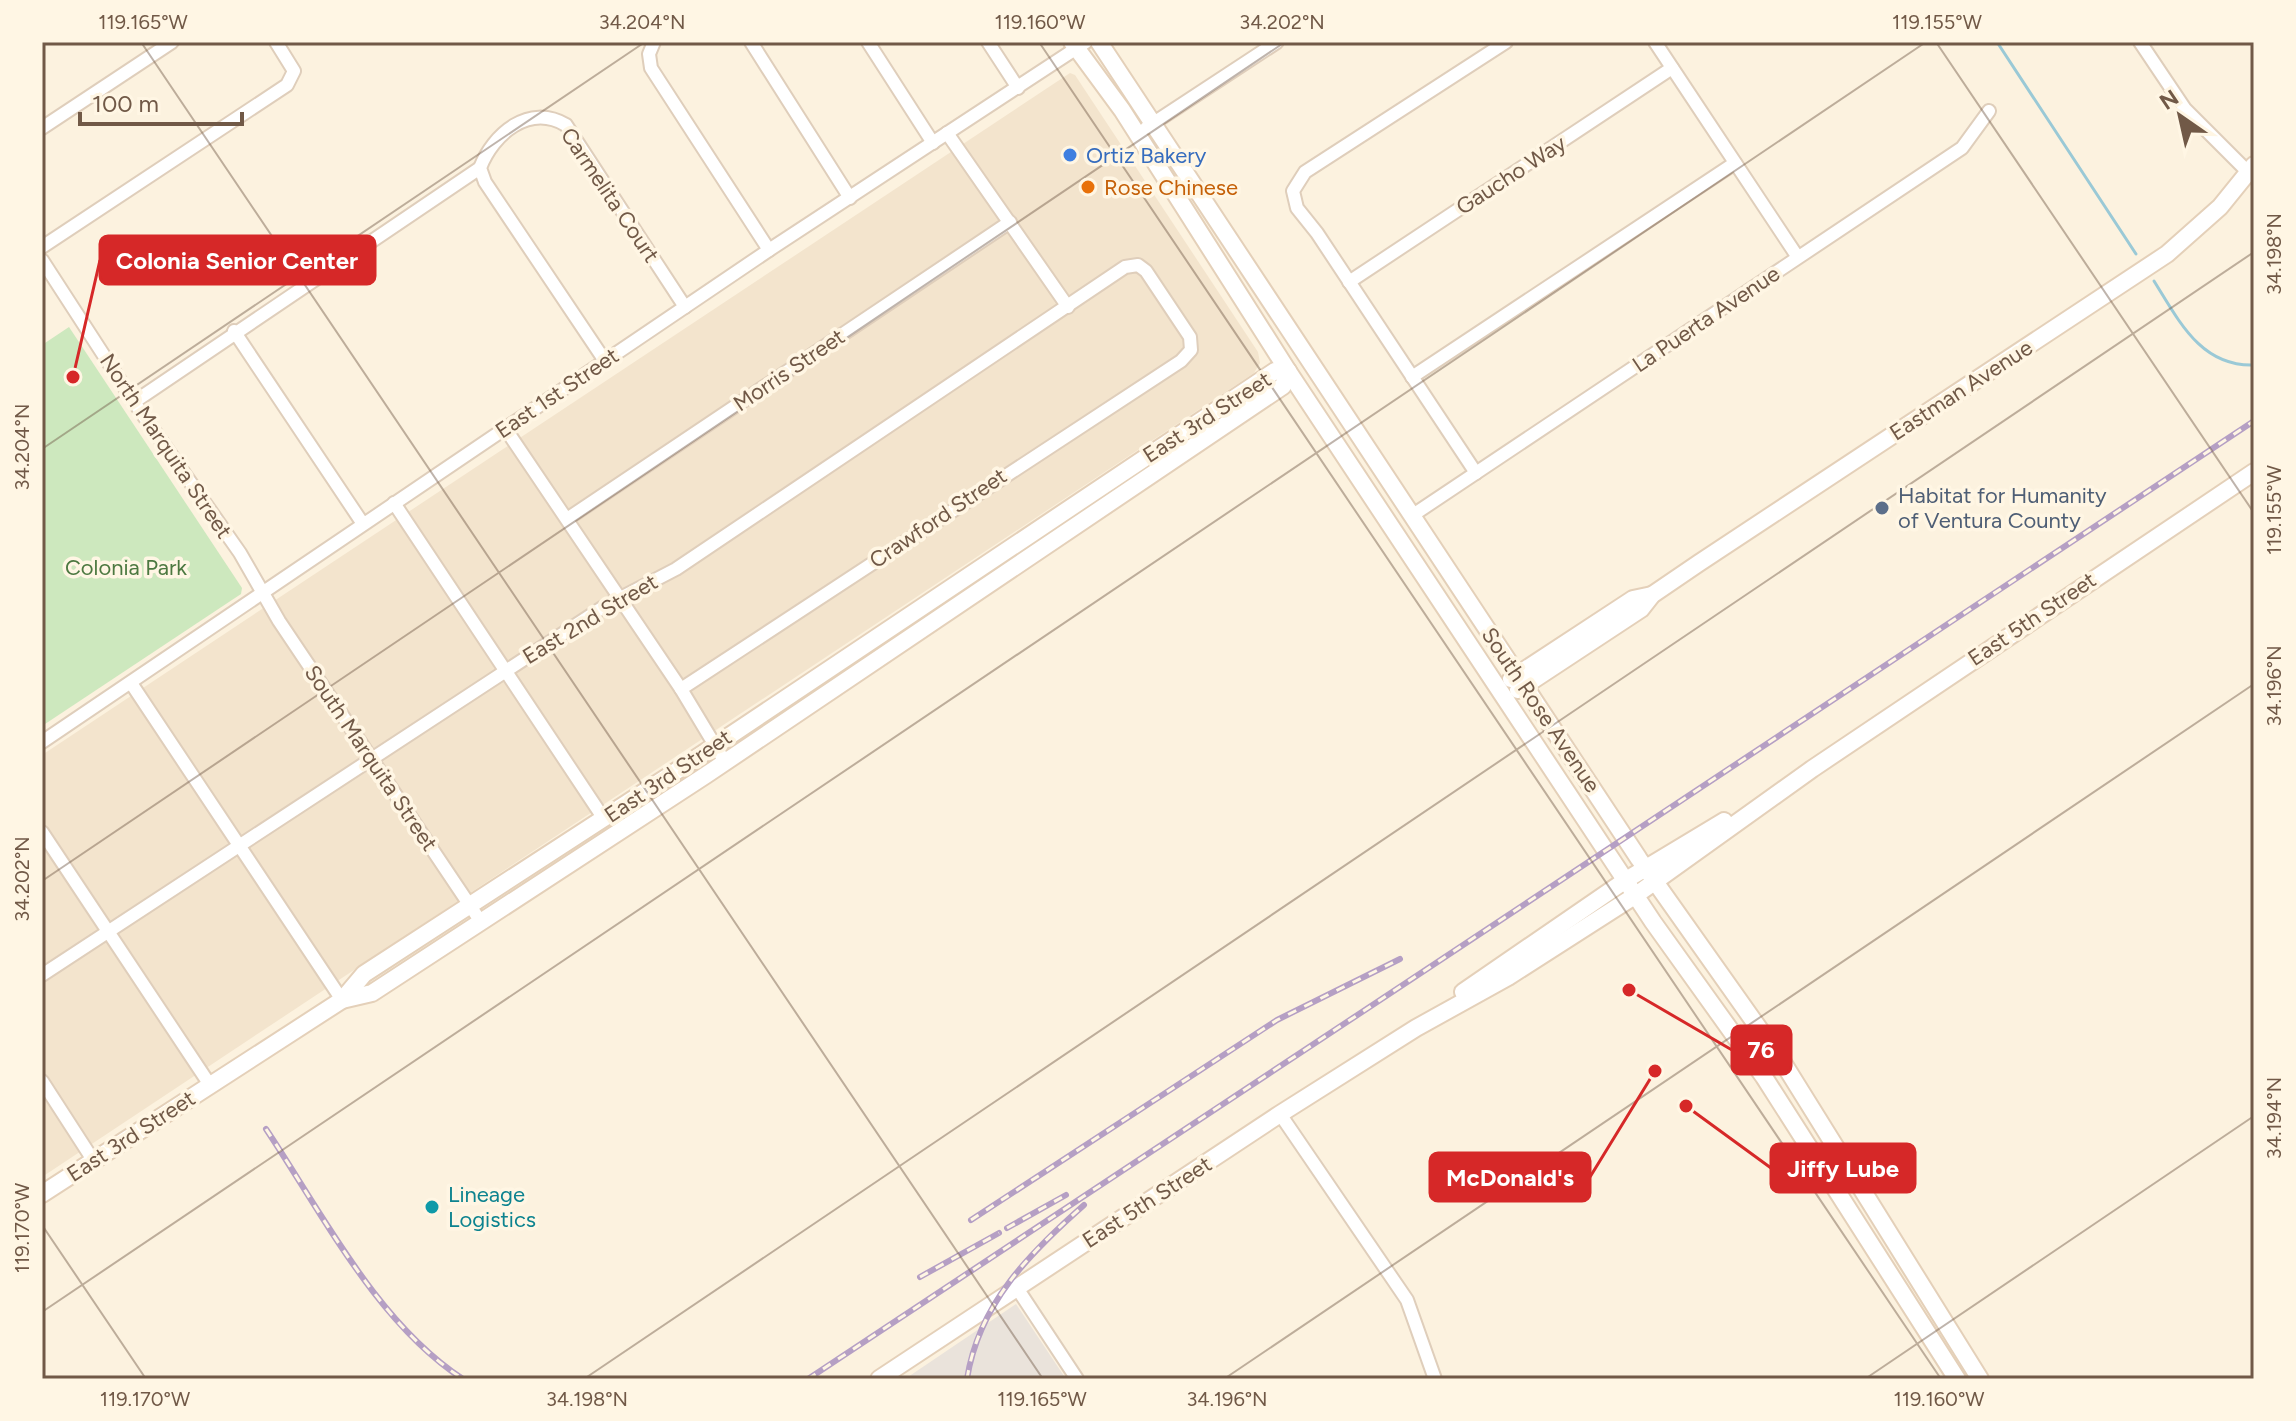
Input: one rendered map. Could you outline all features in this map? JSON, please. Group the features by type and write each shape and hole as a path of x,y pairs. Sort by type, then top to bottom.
{"main road":[{"name":"South Rose Avenue","path":"1099,42 1650,875 1775,1051 1980,1379"},
{"name":"South Rose Avenue","path":"1078,44 1288,371 1636,895 1771,1088 1957,1379"},
{"path":"1158,168 1171,170 1214,235 1227,239"},
{"name":"Eastman Avenue","path":"1503,692 1633,599 1652,595 2167,254 2220,207 2251,169"},
{"path":"1288,371 1306,359"},
{"name":"East 3rd Street","path":"42,1194 342,1000 364,974 604,819 1275,371 1288,371 1283,386 725,762 372,993 342,1000"},
{"name":"East 5th Street","path":"1416,1028 1504,962 1626,880 1650,875 2254,472"},
{"name":"East 5th Street","path":"879,1379 1280,1114 1416,1028 1508,977 1636,895 1650,875"},
{"path":"1771,1088 1784,1092 1827,1158 1859,1184"}],"street":[{"path":"42,128 172,42"},
{"path":"42,247 287,85 294,71 276,42"},
{"path":"654,42 649,54 651,68 769,250"},
{"path":"751,42 850,198"},
{"path":"868,42 933,143"},
{"path":"988,42 1018,88"},
{"path":"1476,473 1297,208 1293,191 1305,172 1506,42"},
{"path":"1655,42 1797,256"},
{"path":"2140,42 2185,109 2251,169"},
{"name":"East 1st Street","path":"42,742 769,250 1018,88 1078,44"},
{"path":"1137,134 1271,44"},
{"name":"Gaucho Way","path":"1349,282 1672,68"},
{"name":"La Puerta Avenue","path":"1413,515 1962,148 1989,111"},
{"name":"Carmelita Court","path":"480,168 496,138 521,122 542,117 566,125 685,307"},
{"path":"947,133 1068,307"},
{"path":"1412,377 1735,163"},
{"path":"134,402 234,331 480,168 485,182 605,361"},
{"name":"Morris Street","path":"567,519 1010,222"},
{"name":"North Marquita Street","path":"42,260 134,402 240,553 263,592"},
{"name":"East 2nd Street","path":"42,975 505,671 620,598 676,569 1125,267 1138,265 1152,278 1186,328 1192,346"},
{"path":"234,331 363,524"},
{"name":"Crawford Street","path":"681,689 1181,361 1192,346"},
{"path":"505,428 681,689 725,762"},
{"path":"394,503 604,819"},
{"name":"South Marquita Street","path":"263,592 481,922"},
{"path":"131,683 342,1000"},
{"path":"42,832 210,1085"},
{"path":"562,846 573,862"},
{"path":"42,1081 93,1160"},
{"path":"1280,1114 1407,1300 1435,1379"},
{"path":"1017,1288 1077,1379"}],"shaded area":[{"path":"1070,73 1075,75 1258,352 1260,363 1254,373 42,1177 42,755"},
{"path":"1016,1304 1066,1379 905,1379"}],"green space":[{"name":"Colonia Park","path":"69,327 242,588 241,594 42,726 42,345"}],"waterway":[{"path":"1997,42 2136,254"},
{"path":"2154,281 2183,326 2206,350 2236,364 2254,365"}],"railway":[{"path":"808,1379 2254,421"},
{"path":"971,1220 1277,1020 1400,959"},
{"path":"266,1129 330,1230 378,1297 432,1356 463,1379"},
{"path":"1007,1228 1066,1195"},
{"path":"967,1379 973,1352 995,1303 1026,1261 1084,1205"},
{"path":"920,1277 999,1233"}],"place":[{"name":"Ortiz Bakery","path":"1070,155"},
{"name":"Rose Chinese","path":"1088,187"},
{"name":"Colonia Senior Center","path":"73,377"},
{"name":"Habitat for Humanity of Ventura County","path":"1882,508"},
{"name":"76","path":"1629,990"},
{"name":"McDonald's","path":"1655,1071"},
{"name":"Jiffy Lube","path":"1686,1106"},
{"name":"Lineage Logistics","path":"432,1207"}]}
